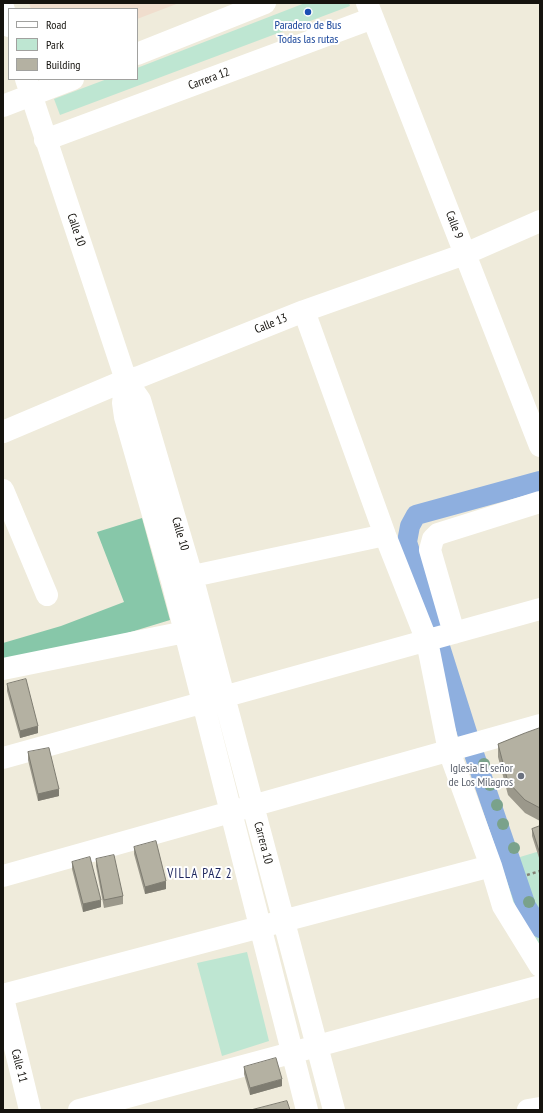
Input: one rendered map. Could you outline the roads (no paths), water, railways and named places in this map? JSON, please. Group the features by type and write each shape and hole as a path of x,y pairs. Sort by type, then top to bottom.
{"street":[{"path":"138,54 265,3"},
{"path":"3,7 8,23"},
{"name":"Carrera 12","path":"46,140 370,10"},
{"name":"Calle 9","path":"370,10 540,446"},
{"path":"3,106 29,87 68,80"},
{"name":"Calle 10","path":"29,87 126,380 140,400 145,449 182,579"},
{"name":"Calle 13","path":"3,432 126,380 138,377 304,311 465,254 540,221"},
{"path":"304,311 385,535 427,641 449,751 492,866 503,906 540,966"},
{"path":"3,490 47,595"},
{"path":"454,633 430,550 433,539 438,534 540,502"},
{"path":"182,579 385,535"},
{"name":"Carrera 10","path":"182,579 185,632 307,1110"},
{"name":"Carrera 10","path":"182,579 224,697 334,1110"},
{"path":"3,758 540,609"},
{"path":"3,669 185,632"},
{"path":"3,876 540,725"},
{"path":"4,1005 260,927 492,866"},
{"path":"79,1110 540,986"},
{"name":"Calle 11","path":"4,1005 30,1110"},
{"path":"528,1110 540,1108"}],"waterway":[{"path":"540,481 416,515 410,526 407,542 471,745 526,906 540,928"}],"place":[{"name":"Paradero de Bus Todas las rutas","path":"308,12"},
{"name":"Iglesia El señor de Los Milagros","path":"521,776"}],"district":[{"name":"VILLA PAZ 2","path":"200,874"}]}
